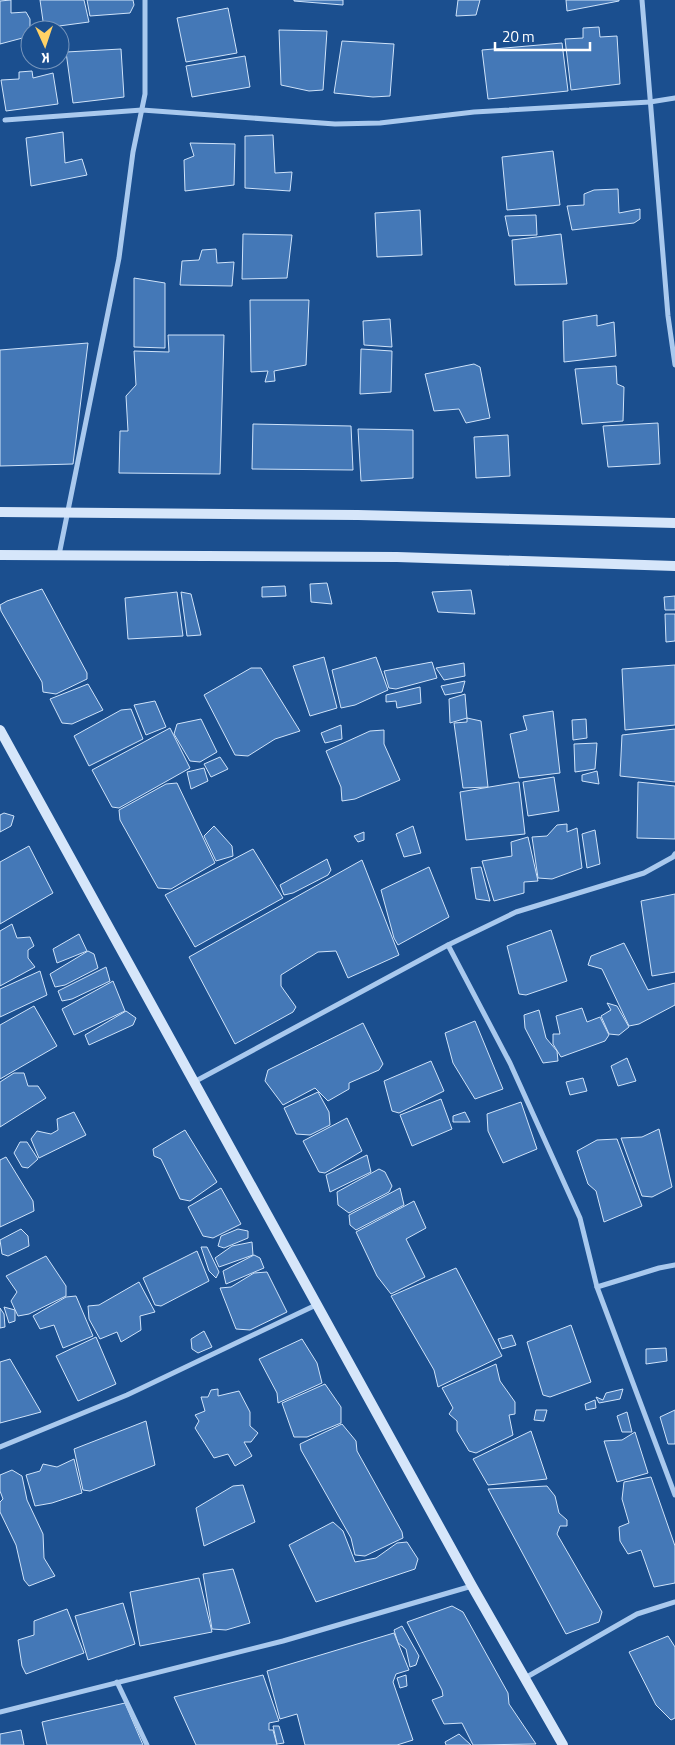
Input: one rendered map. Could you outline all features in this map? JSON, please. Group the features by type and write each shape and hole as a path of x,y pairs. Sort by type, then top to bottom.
{"street":[{"path":"59,555 118,258 133,152 145,94 145,0"},
{"path":"642,0 668,316 675,365"},
{"path":"6,120 142,110 336,124 380,123 474,112 650,102 675,98"},
{"path":"0,512 358,515 675,523"},
{"path":"0,555 397,557 675,566"},
{"path":"0,730 316,1305 472,1586 563,1745"},
{"path":"194,1082 448,944 516,912 644,873 673,857 675,854"},
{"path":"448,944 510,1063 580,1218 597,1287 675,1495"},
{"path":"597,1287 675,1265"},
{"path":"0,1447 127,1395 316,1305"},
{"path":"0,1712 283,1640 472,1586"},
{"path":"525,1678 637,1614 675,1602"},
{"path":"117,1682 147,1745"}],"building":[{"path":"11,0 11,13 26,12 30,20 20,20 20,39 0,44 0,1"},
{"path":"40,0 84,0 89,22 70,25 70,20 43,20"},
{"path":"87,0 133,0 134,5 130,13 90,16"},
{"path":"343,0 343,5 294,1"},
{"path":"458,0 480,0 476,15 456,16"},
{"path":"566,0 619,0 619,1 567,11"},
{"path":"228,8 237,53 186,62 177,18"},
{"path":"599,27 600,37 617,36 620,84 571,90 565,39 583,38 583,28"},
{"path":"279,30 327,31 323,90 309,91 281,85"},
{"path":"342,41 394,44 390,96 373,97 334,93"},
{"path":"562,43 568,91 488,99 482,50"},
{"path":"121,49 124,97 73,103 68,70 70,70 70,52"},
{"path":"245,56 250,87 192,97 186,66"},
{"path":"32,71 33,78 53,73 58,104 6,111 1,80 19,79 19,72"},
{"path":"63,132 65,163 82,159 87,175 31,186 26,138"},
{"path":"273,135 275,173 292,172 290,191 245,188 245,136"},
{"path":"190,143 235,144 234,185 185,191 184,160 194,156"},
{"path":"553,151 560,205 507,210 502,157"},
{"path":"618,189 619,213 640,209 640,219 634,223 572,230 567,206 584,205 584,194 594,190"},
{"path":"420,210 422,255 377,257 375,213"},
{"path":"536,215 537,235 509,236 505,216"},
{"path":"243,234 292,235 287,278 242,279"},
{"path":"561,234 567,284 515,285 512,240"},
{"path":"216,249 217,263 234,262 232,286 180,285 182,261 199,260 202,250"},
{"path":"134,278 165,283 165,348 134,347"},
{"path":"250,300 309,300 306,365 274,371 275,381 265,382 268,371 251,372"},
{"path":"597,315 597,326 614,322 616,356 564,362 563,321"},
{"path":"390,319 392,347 364,345 363,321"},
{"path":"168,335 224,335 220,474 119,473 120,431 128,431 126,396 136,385 134,351 169,352"},
{"path":"88,343 73,464 0,466 0,350"},
{"path":"361,349 392,351 391,392 360,394"},
{"path":"474,364 480,367 490,418 466,423 459,409 434,411 425,374"},
{"path":"616,366 617,384 624,387 623,421 582,424 575,369"},
{"path":"658,423 660,464 608,467 603,426"},
{"path":"253,424 351,426 353,470 252,469"},
{"path":"358,429 413,430 413,478 361,481"},
{"path":"508,435 510,476 476,478 474,437"},
{"path":"327,583 332,604 311,602 310,584"},
{"path":"285,586 286,596 262,597 262,587"},
{"path":"42,589 87,673 87,679 56,694 43,692 42,682 1,611 0,605"},
{"path":"471,590 475,614 438,612 432,592"},
{"path":"177,592 183,636 128,639 125,598"},
{"path":"181,592 191,594 201,635 187,636"},
{"path":"675,596 675,610 665,610 664,597"},
{"path":"665,614 675,614 675,641 666,642"},
{"path":"324,657 337,708 310,716 293,666"},
{"path":"376,657 388,690 355,705 341,708 332,670"},
{"path":"432,662 437,678 396,689 389,688 384,671"},
{"path":"464,663 465,676 444,680 436,668"},
{"path":"675,665 675,725 625,730 622,669"},
{"path":"251,668 261,668 300,731 275,739 248,756 235,755 204,695"},
{"path":"465,681 462,692 445,695 441,686"},
{"path":"88,684 103,710 72,724 62,723 50,699"},
{"path":"420,687 421,703 397,708 396,701 386,702 386,695"},
{"path":"465,694 467,718 450,723 449,699"},
{"path":"155,701 166,727 146,735 134,705"},
{"path":"131,709 143,739 89,766 74,736 121,710"},
{"path":"553,711 560,773 519,778 510,734 527,730 523,716"},
{"path":"467,718 481,721 488,787 463,788 454,723 467,722"},
{"path":"201,719 217,752 200,762 190,761 174,734 177,724"},
{"path":"586,719 587,738 573,740 572,720"},
{"path":"341,725 342,739 325,743 321,733"},
{"path":"170,728 190,768 119,808 112,807 92,770"},
{"path":"675,729 675,782 620,776 622,735"},
{"path":"384,730 384,744 400,780 355,799 342,801 341,787 326,751 370,731"},
{"path":"597,743 595,769 575,772 574,744"},
{"path":"220,757 228,769 211,777 204,764"},
{"path":"204,768 208,781 191,789 187,772"},
{"path":"597,771 599,784 582,781 582,775"},
{"path":"554,777 559,811 528,816 523,782"},
{"path":"519,782 525,834 466,840 460,792"},
{"path":"638,782 675,786 675,839 637,838"},
{"path":"177,783 215,863 171,889 158,888 120,820 119,810 166,784"},
{"path":"4,813 14,816 11,826 0,832 0,815"},
{"path":"567,824 567,832 577,828 582,868 552,879 538,878 532,837 547,836 557,825"},
{"path":"214,826 232,846 233,856 216,861 204,836"},
{"path":"413,826 421,853 404,857 396,834"},
{"path":"595,830 600,864 587,868 582,834"},
{"path":"364,832 364,840 358,842 354,836"},
{"path":"528,837 538,881 524,882 524,893 494,901 482,861 512,856 511,842"},
{"path":"29,846 53,893 0,924 0,862"},
{"path":"253,849 283,898 195,947 165,895"},
{"path":"327,859 331,870 328,875 293,893 284,895 280,885"},
{"path":"362,860 399,955 348,978 336,951 318,952 281,975 281,986 296,1007 293,1012 235,1044 189,957"},
{"path":"429,867 449,917 398,945 394,938 381,890"},
{"path":"481,867 490,901 476,899 471,868"},
{"path":"675,894 675,972 652,976 641,901"},
{"path":"12,924 17,938 30,937 34,946 28,950 28,958 35,967 0,986 0,931"},
{"path":"551,930 567,981 526,995 519,994 507,946"},
{"path":"79,934 87,951 57,963 53,949"},
{"path":"624,943 648,990 675,983 675,1005 639,1024 629,1026 602,969 588,965 591,956"},
{"path":"88,951 94,954 98,968 65,985 55,987 50,974"},
{"path":"106,967 110,981 72,999 62,1001 58,991"},
{"path":"40,971 47,995 0,1017 0,989"},
{"path":"113,981 125,1011 74,1035 62,1009"},
{"path":"607,1003 617,1006 629,1027 619,1035 609,1034 601,1016 611,1010"},
{"path":"34,1006 57,1046 0,1079 0,1025"},
{"path":"582,1008 587,1022 600,1017 609,1035 605,1041 561,1057 553,1044 553,1034 560,1034 556,1016"},
{"path":"539,1010 546,1038 557,1051 558,1061 543,1063 525,1028 524,1015"},
{"path":"126,1011 136,1018 133,1025 89,1045 85,1035"},
{"path":"475,1021 503,1089 475,1099 453,1063 445,1033"},
{"path":"363,1023 383,1064 379,1070 349,1083 349,1089 328,1101 315,1088 283,1105 265,1081 268,1070"},
{"path":"627,1058 636,1081 618,1086 611,1066"},
{"path":"431,1061 444,1091 399,1113 392,1111 384,1081"},
{"path":"14,1073 24,1073 28,1086 38,1086 46,1098 0,1127 0,1082"},
{"path":"583,1078 587,1091 570,1095 566,1082"},
{"path":"318,1092 329,1112 330,1125 310,1135 296,1134 284,1108"},
{"path":"441,1099 452,1129 412,1146 400,1115"},
{"path":"521,1102 537,1149 503,1163 488,1131 487,1114"},
{"path":"74,1112 86,1135 39,1158 31,1139 37,1131 51,1134 58,1130 57,1119"},
{"path":"465,1112 470,1122 453,1122 453,1116"},
{"path":"347,1118 362,1151 325,1173 319,1172 303,1141"},
{"path":"659,1129 672,1187 652,1197 642,1196 621,1138 642,1137"},
{"path":"185,1130 217,1182 190,1201 180,1199 161,1159 154,1156 153,1149"},
{"path":"617,1139 642,1206 604,1222 596,1191 588,1184 577,1151 597,1140"},
{"path":"20,1142 27,1142 38,1159 28,1168 22,1167 14,1153"},
{"path":"367,1155 371,1172 330,1192 326,1175"},
{"path":"6,1157 33,1201 34,1211 0,1227 0,1160"},
{"path":"379,1169 385,1172 392,1186 389,1192 349,1213 338,1205 337,1192"},
{"path":"221,1188 241,1224 213,1238 203,1236 188,1207"},
{"path":"400,1188 404,1205 356,1230 350,1225 349,1215"},
{"path":"414,1201 426,1228 406,1239 425,1277 391,1294 377,1276 356,1232"},
{"path":"21,1229 28,1236 29,1246 8,1256 2,1254 0,1240"},
{"path":"238,1229 248,1231 248,1238 224,1248 218,1246 221,1236"},
{"path":"252,1242 253,1255 219,1267 215,1258 232,1246"},
{"path":"201,1247 207,1247 219,1272 216,1278 209,1271"},
{"path":"197,1251 209,1281 161,1306 155,1305 143,1278"},
{"path":"254,1255 260,1258 264,1268 226,1284 223,1271"},
{"path":"46,1256 66,1286 66,1296 29,1314 18,1316 11,1301 17,1292 6,1276"},
{"path":"456,1268 502,1356 438,1387 434,1370 391,1296"},
{"path":"267,1272 287,1312 250,1330 236,1329 220,1288 231,1287 254,1273"},
{"path":"139,1282 155,1312 140,1316 141,1330 121,1342 117,1332 100,1339 89,1319 88,1306 99,1305"},
{"path":"76,1296 93,1336 63,1348 54,1325 40,1329 33,1316 66,1297"},
{"path":"4,1307 15,1310 15,1321 9,1323"},
{"path":"0,1308 4,1314 5,1327 0,1328"},
{"path":"571,1325 591,1382 550,1397 543,1395 527,1342"},
{"path":"204,1331 212,1347 198,1353 192,1349 191,1339"},
{"path":"512,1335 516,1345 502,1349 498,1339"},
{"path":"96,1337 116,1384 78,1401 56,1356"},
{"path":"302,1339 317,1363 322,1383 278,1403 277,1393 259,1359"},
{"path":"666,1348 667,1361 646,1364 646,1349"},
{"path":"10,1359 41,1412 0,1423 0,1362"},
{"path":"496,1364 500,1381 515,1402 515,1414 509,1415 513,1435 476,1453 469,1451 457,1431 457,1421 449,1414 453,1408 442,1388"},
{"path":"325,1384 341,1407 341,1423 307,1437 294,1437 282,1403"},
{"path":"218,1389 218,1396 239,1391 250,1412 250,1426 258,1433 251,1442 244,1442 252,1456 235,1466 228,1454 214,1458 195,1428 199,1421 195,1415 205,1411 201,1397 208,1397 211,1390"},
{"path":"623,1389 620,1399 599,1403 596,1397 603,1400 606,1393"},
{"path":"595,1400 596,1408 586,1410 585,1404"},
{"path":"536,1410 547,1410 544,1421 534,1420"},
{"path":"675,1410 675,1444 668,1444 660,1417"},
{"path":"627,1412 632,1432 622,1432 617,1416"},
{"path":"146,1421 155,1465 90,1491 83,1490 74,1449"},
{"path":"342,1424 356,1441 357,1451 402,1532 403,1538 365,1556 355,1555 351,1538 301,1450 300,1444"},
{"path":"531,1431 547,1479 488,1485 473,1459"},
{"path":"635,1432 648,1473 617,1482 604,1441 622,1440"},
{"path":"74,1459 82,1493 52,1503 35,1506 26,1475 40,1471 43,1464 57,1467"},
{"path":"12,1470 22,1476 27,1500 43,1534 44,1558 55,1576 29,1586 24,1580 16,1545 0,1512 0,1502 3,1499 0,1491 0,1475"},
{"path":"651,1477 675,1546 675,1583 654,1587 641,1550 628,1554 620,1541 619,1527 629,1523 622,1499 624,1482"},
{"path":"243,1485 255,1522 204,1546 196,1508 233,1486"},
{"path":"547,1486 555,1496 559,1513 567,1520 567,1526 560,1526 557,1534 602,1612 599,1622 566,1634 488,1489"},
{"path":"333,1522 343,1531 355,1562 376,1558 397,1543 407,1542 418,1559 415,1569 316,1602 289,1545"},
{"path":"233,1569 250,1623 226,1630 212,1629 203,1574"},
{"path":"199,1578 212,1632 140,1646 130,1592"},
{"path":"123,1603 135,1644 88,1660 75,1616"},
{"path":"452,1606 463,1612 508,1693 509,1704 536,1744 473,1745 462,1723 444,1724 432,1700 443,1696 442,1690 407,1622"},
{"path":"67,1609 84,1653 26,1674 22,1666 18,1640 34,1635 34,1621"},
{"path":"402,1626 419,1656 416,1665 410,1667 406,1649 398,1643 394,1630"},
{"path":"394,1633 409,1670 396,1674 393,1682 413,1740 397,1745 305,1745 297,1714 280,1719 267,1671"},
{"path":"668,1636 675,1647 675,1718 671,1720 656,1705 629,1652"},
{"path":"263,1675 279,1721 269,1723 269,1730 273,1730 277,1745 196,1745 174,1697"},
{"path":"406,1675 407,1686 400,1688 397,1678"},
{"path":"125,1703 143,1745 47,1745 42,1722"},
{"path":"273,1726 279,1726 284,1743 277,1744"},
{"path":"21,1730 24,1745 0,1745 0,1734"},
{"path":"459,1734 471,1745 446,1745 445,1742"}]}
